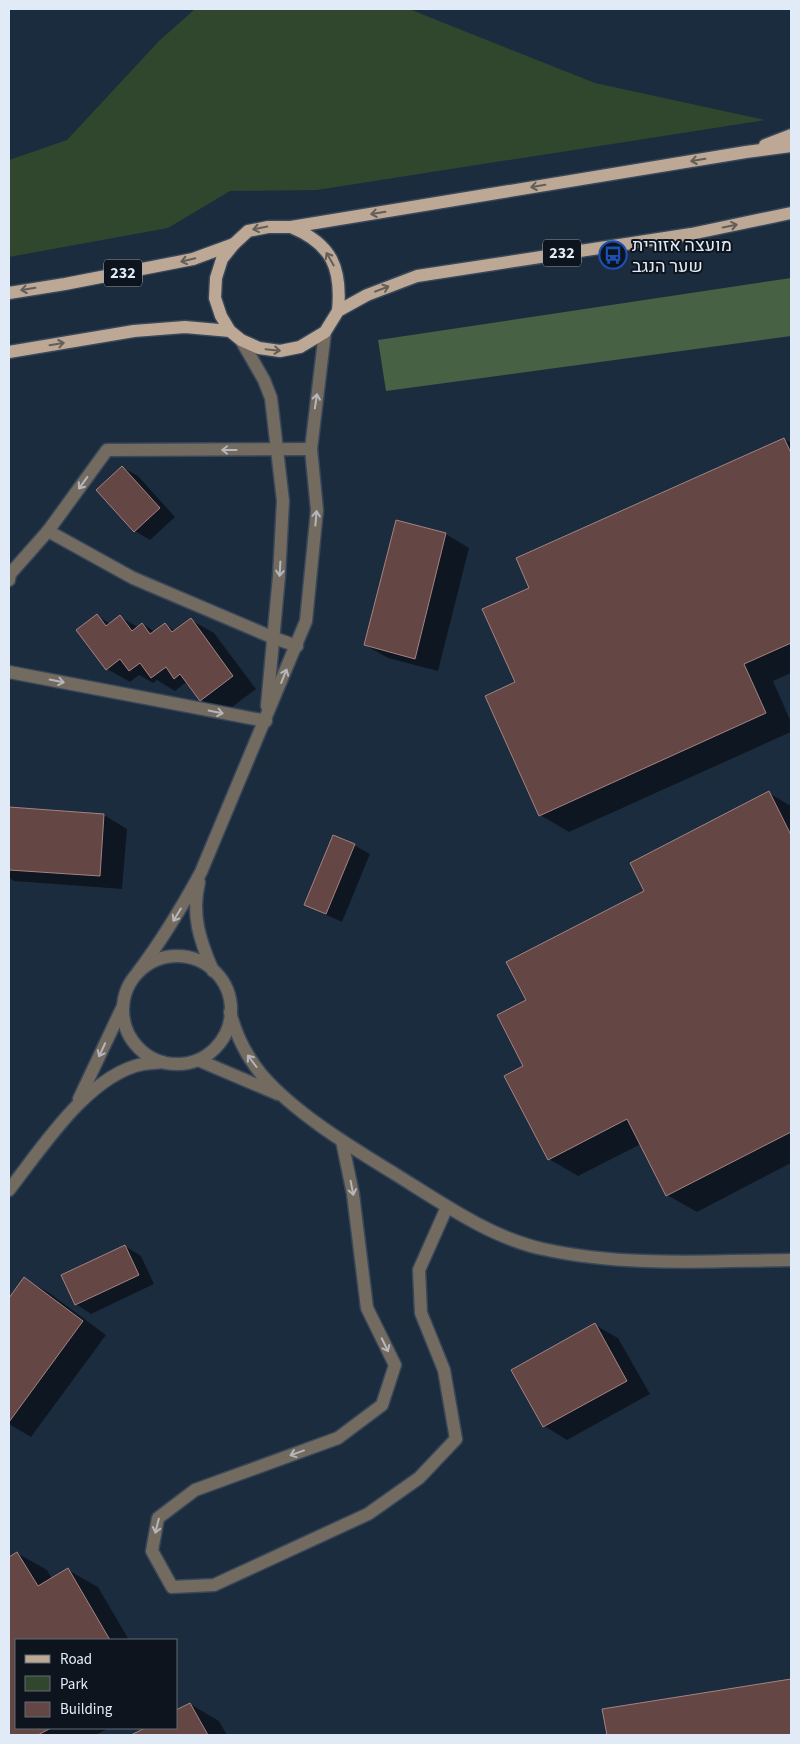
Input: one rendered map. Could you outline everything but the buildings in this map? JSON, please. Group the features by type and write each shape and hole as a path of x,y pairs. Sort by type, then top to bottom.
{"main road":[{"path":"746,152 791,135"},
{"name":"232","path":"291,227 305,233 319,243 330,257 338,273 340,290 338,311 325,332 300,347 280,351 259,348 241,340 230,331 221,316 216,298 216,278 222,259 248,231 268,227 291,227 791,146"},
{"name":"232","path":"338,311 367,295 417,276 691,234 791,213"},
{"name":"232","path":"9,292 65,284 193,259 234,244"},
{"path":"9,352 134,331 185,327 230,331"}],"street":[{"path":"77,1104 123,1006 128,988 174,920 201,872 266,721 306,621 317,510 311,449 325,332"},
{"path":"241,340 264,380 271,398 283,501 274,638 266,721"},
{"path":"9,580 10,574 48,531 108,450 311,449"},
{"path":"48,531 133,578 297,646"},
{"path":"9,672 266,721"},
{"path":"201,872 196,893 198,935 213,971"},
{"path":"9,1190 77,1104 92,1090 124,1071 142,1064 162,1062 180,1064 198,1060 211,1052 222,1041 228,1027 230,1012 229,996 222,982 213,971 200,962 186,957 170,957 153,962 138,972"},
{"path":"123,1006 125,1024 132,1041 146,1054 162,1062"},
{"path":"230,1012 235,1030 246,1053 262,1075 285,1097 342,1141 446,1206 510,1238 541,1249 593,1258 640,1261 791,1260"},
{"path":"198,1060 285,1097"},
{"path":"342,1141 353,1194 367,1308 395,1365 382,1405 338,1438 195,1490 158,1518 152,1551 172,1587 214,1585 368,1514 419,1478 456,1439 444,1370 421,1313 419,1270 446,1206"}],"green space":[{"path":"195,9 409,9 595,83 765,120 317,190 230,191 168,228 9,257 9,160 67,140 159,41"},
{"path":"791,278 791,336 386,391 378,340"}],"place":[{"name":"מועצה אזורית שער הנגב","path":"613,255"}]}
